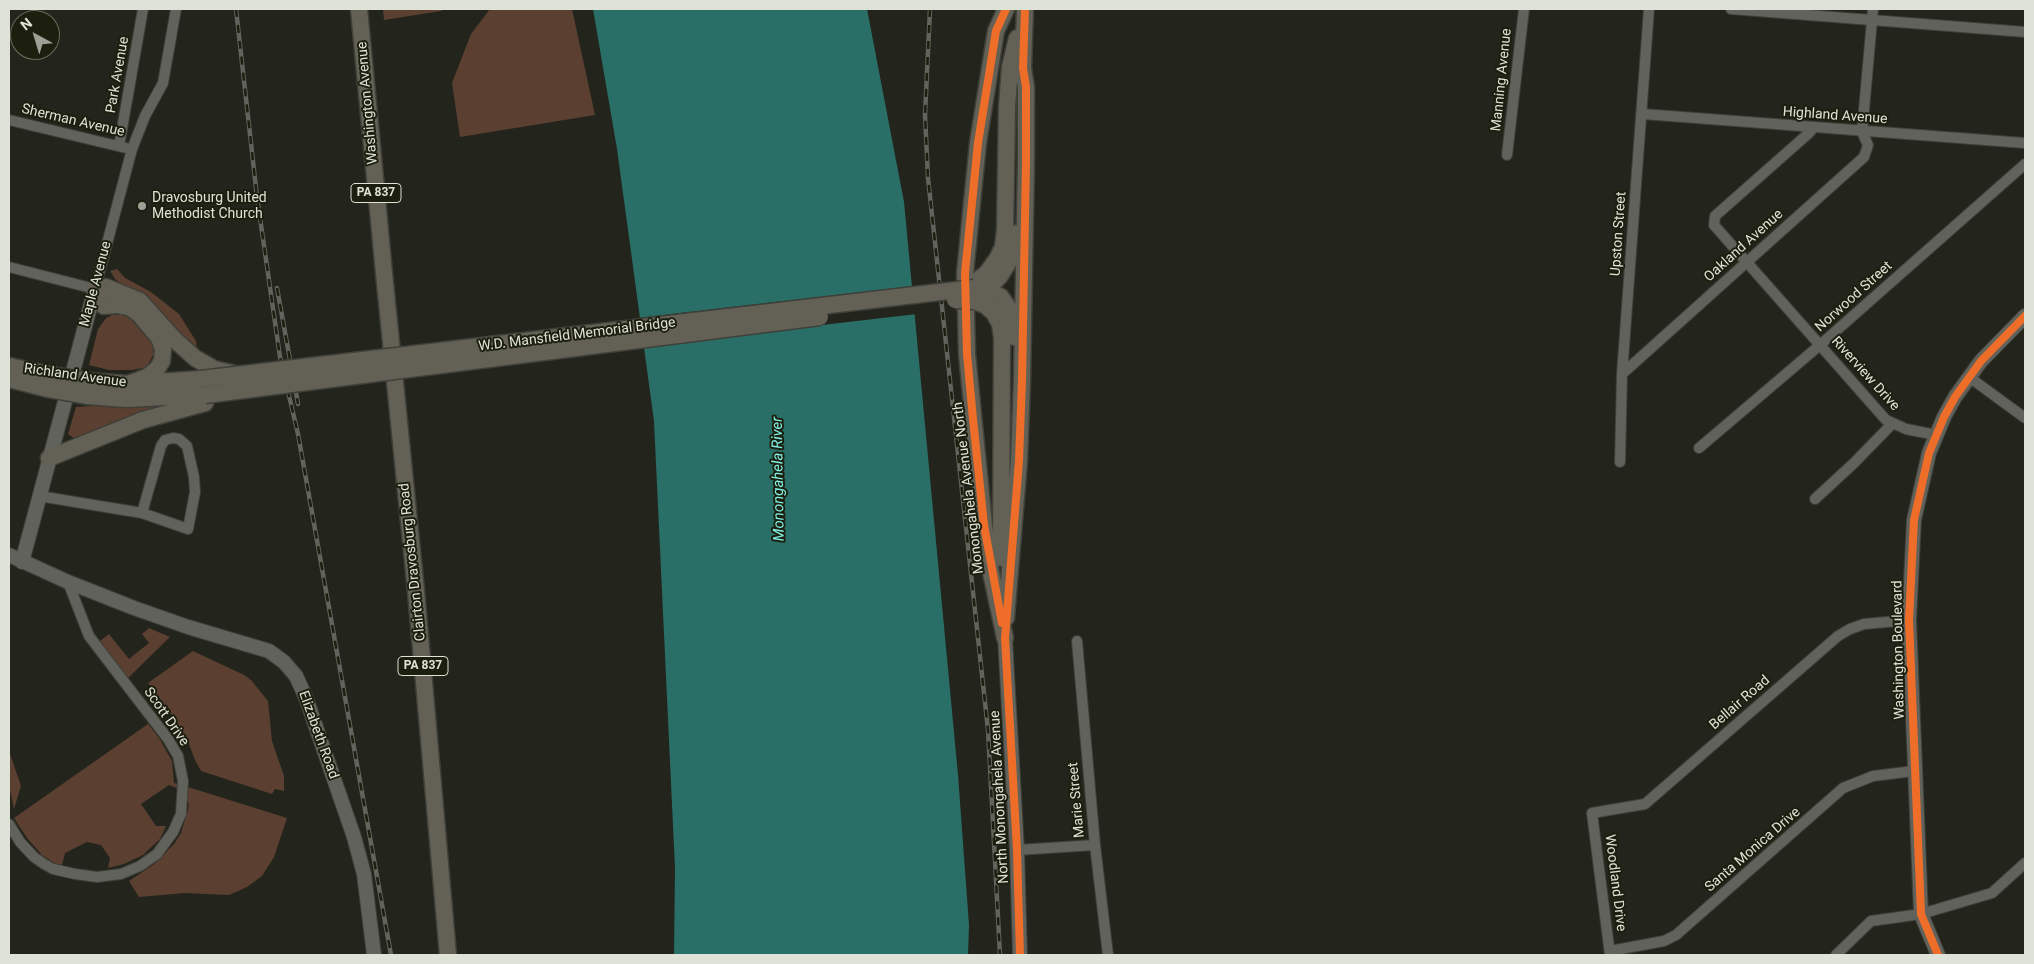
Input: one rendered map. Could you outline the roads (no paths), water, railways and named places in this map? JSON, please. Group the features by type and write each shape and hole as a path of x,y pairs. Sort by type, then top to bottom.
{"main road":[{"name":"Washington Avenue","path":"360,9 398,373"},
{"name":"Monongahela Avenue North","path":"1005,638 990,568 984,525 967,354 965,273 978,143 996,31 1006,9"},
{"path":"977,291 1003,247 1010,67 1024,9"},
{"path":"954,295 977,291 1000,276 1007,264 1016,240 1024,9"},
{"path":"1005,638 1019,461 1026,87 1023,68"},
{"path":"128,384 147,377 157,369 162,360 163,349 159,338 138,314 129,307 117,305 104,306 95,289 106,287 140,301 175,340 195,358 214,369 239,375"},
{"name":"Maple Avenue","path":"22,562 95,289"},
{"path":"977,291 1000,324 1002,338 1001,557 1005,638"},
{"path":"977,291 1001,297 1010,310 1014,323 1010,506 1012,539"},
{"name":"W.D. Mansfield Memorial Bridge","path":"205,399 320,388 398,373 954,295"},
{"name":"W.D. Mansfield Memorial Bridge","path":"201,379 954,295"},
{"name":"Washington Boulevard","path":"1938,955 1921,914 1909,620 1914,520 1925,468 1944,417 1969,378 1996,345 2025,316"},
{"name":"Richland Avenue","path":"9,366 49,382"},
{"name":"Clairton Dravosburg Road","path":"398,373 448,955"},
{"name":"Richland Avenue","path":"9,379 49,382 88,388 126,399 205,399"},
{"name":"Richland Avenue","path":"88,388 201,379"},
{"path":"49,458 143,420 205,399"},
{"name":"Elizabeth Road","path":"9,555 68,582 188,628 269,651 284,662 296,676 306,698 354,837 364,874 374,955"},
{"name":"North Monongahela Avenue","path":"1005,638 1017,850 1020,955"}],"street":[{"name":"Park Avenue","path":"119,146 143,9"},
{"name":"Maple Avenue","path":"95,289 132,149 145,116 163,83 176,9"},
{"name":"Manning Avenue","path":"1507,155 1524,9"},
{"name":"Upston Street","path":"1620,462 1622,374 1649,9"},
{"path":"1731,9 1872,14 2025,32"},
{"name":"Oakland Avenue","path":"1622,374 1864,157 1868,145 1862,132 1872,14"},
{"name":"Highland Avenue","path":"1642,114 2025,143"},
{"name":"Sherman Avenue","path":"9,120 132,149"},
{"name":"Riverview Drive","path":"1813,128 1809,134 1715,216 1714,225 1886,420 1906,429 1936,435"},
{"name":"Norwood Street","path":"1699,448 1820,345 2025,164"},
{"path":"9,267 95,289"},
{"path":"1969,378 2025,418"},
{"path":"1815,498 1854,463 1892,424"},
{"path":"39,496 142,513 188,529 195,492 194,477 187,446 179,439 165,440 161,446 142,513"},
{"name":"Scott Drive","path":"9,824 20,842 34,857 44,864 53,869 74,874 97,876 127,871 140,866 157,854 173,832 181,814 183,781 178,756 161,729 89,636 68,582"},
{"name":"Bellair Road","path":"1592,814 1645,804 1838,636 1864,624 1909,620"},
{"name":"Marie Street","path":"1078,642 1095,845 1108,955"},
{"name":"Santa Monica Drive","path":"1610,953 1664,941 1676,935 1843,788 1873,776 1914,771"},
{"name":"Woodland Drive","path":"1592,814 1610,953"},
{"path":"1017,850 1095,845"},
{"path":"1836,955 1871,921 1921,914 1992,893 2025,863"}],"water":[{"name":"Monongahela River","path":"593,9 867,9 904,202 958,775 969,925 968,955 674,955 675,868 654,421 617,149"}],"railway":[{"path":"236,9 257,197 280,357 298,434 391,955"},
{"path":"930,9 925,115 928,178 988,730 1000,955"},
{"path":"277,288 298,404"}],"place":[{"name":"Dravosburg United Methodist Church","path":"142,206"}]}
